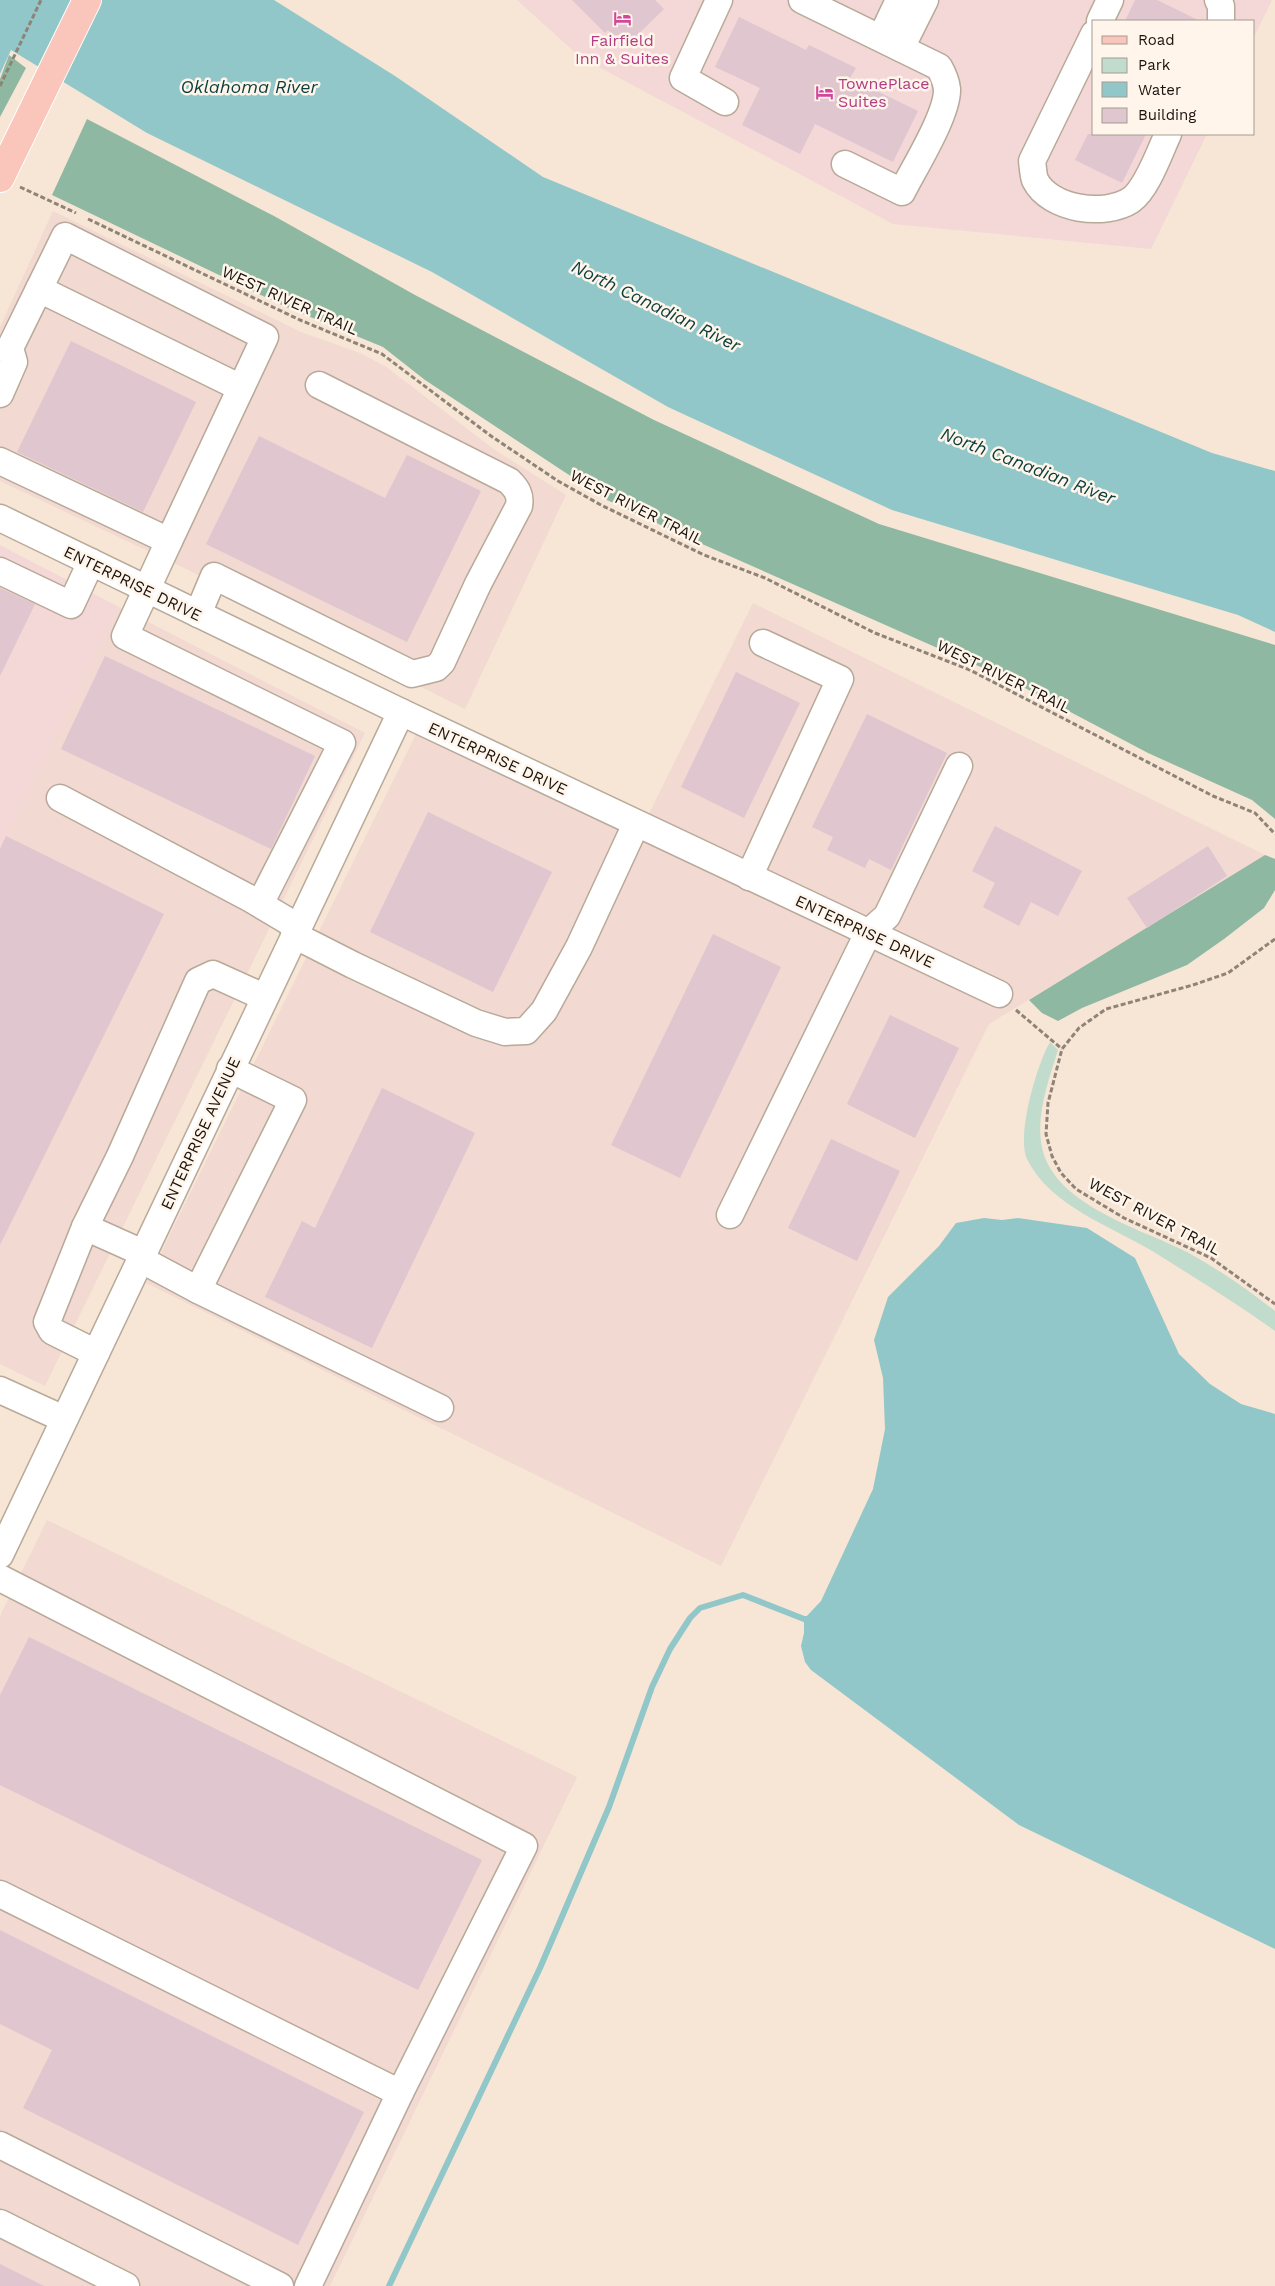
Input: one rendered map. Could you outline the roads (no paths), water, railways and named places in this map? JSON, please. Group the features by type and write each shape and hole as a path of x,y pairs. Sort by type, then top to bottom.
{"main road":[{"path":"9,182 87,0"}],"street":[{"path":"719,0 682,78 725,102"},
{"path":"802,0 939,67 944,76 947,89 941,115 902,192 845,164"},
{"path":"891,43 899,0"},
{"path":"891,43 926,0"},
{"path":"1100,20 1110,0"},
{"path":"1218,0 1221,6 1221,20"},
{"path":"1092,38 1032,161 1035,179 1044,191 1055,200 1071,205 1102,208 1118,206 1132,199 1142,188 1168,135"},
{"path":"0,394 14,362 10,348 65,236 265,336 125,636 342,743 260,904"},
{"path":"39,289 241,388"},
{"path":"198,614 214,576 412,674 436,668 442,662 478,584 519,506 520,499 516,488 509,481 319,385"},
{"path":"0,461 169,541"},
{"name":"ENTERPRISE DRIVE","path":"0,518 398,711 999,994"},
{"path":"0,571 71,605 91,562"},
{"path":"749,877 840,679 763,643"},
{"name":"ENTERPRISE AVENUE","path":"0,1555 296,931 398,711 412,674"},
{"path":"730,1215 868,933 888,916 959,766"},
{"path":"60,798 260,904 296,931 353,965 476,1024 505,1032 526,1031 544,1011 579,947 636,824"},
{"path":"96,1353 52,1331 47,1322 85,1227 120,1156 176,1026 198,981 213,974 264,997"},
{"path":"198,1290 293,1100 230,1070"},
{"path":"85,1227 142,1256 198,1290 440,1408"},
{"path":"0,1390 64,1419"},
{"path":"0,1578 524,1846 400,2093 308,2286"},
{"path":"0,1894 400,2093"},
{"path":"0,2145 280,2286"},
{"path":"0,2223 126,2286"}],"water":[{"name":"Oklahoma River","path":"0,0 274,0 395,76 543,177 1212,453 1275,471 1275,632 1238,615 892,510 668,407 432,272 147,133 11,50 0,74"},
{"path":"984,1218 1002,1220 1018,1218 1087,1228 1135,1258 1179,1354 1210,1384 1241,1404 1275,1414 1275,1949 1019,1825 811,1670 805,1662 801,1646 804,1633 804,1619 821,1601 873,1489 885,1429 883,1378 874,1340 888,1297 939,1246 956,1223"}],"waterway":[{"path":"389,2286 540,1968 609,1807 652,1687 670,1649 690,1618 700,1608 743,1595 804,1619 812,1619"}],"place":[{"name":"Fairfield Inn & Suites","path":"622,19"},
{"name":"TownePlace Suites","path":"824,92"}],"water label":[{"name":"North Canadian River","path":"656,306"},
{"name":"North Canadian River","path":"1028,466"}]}
